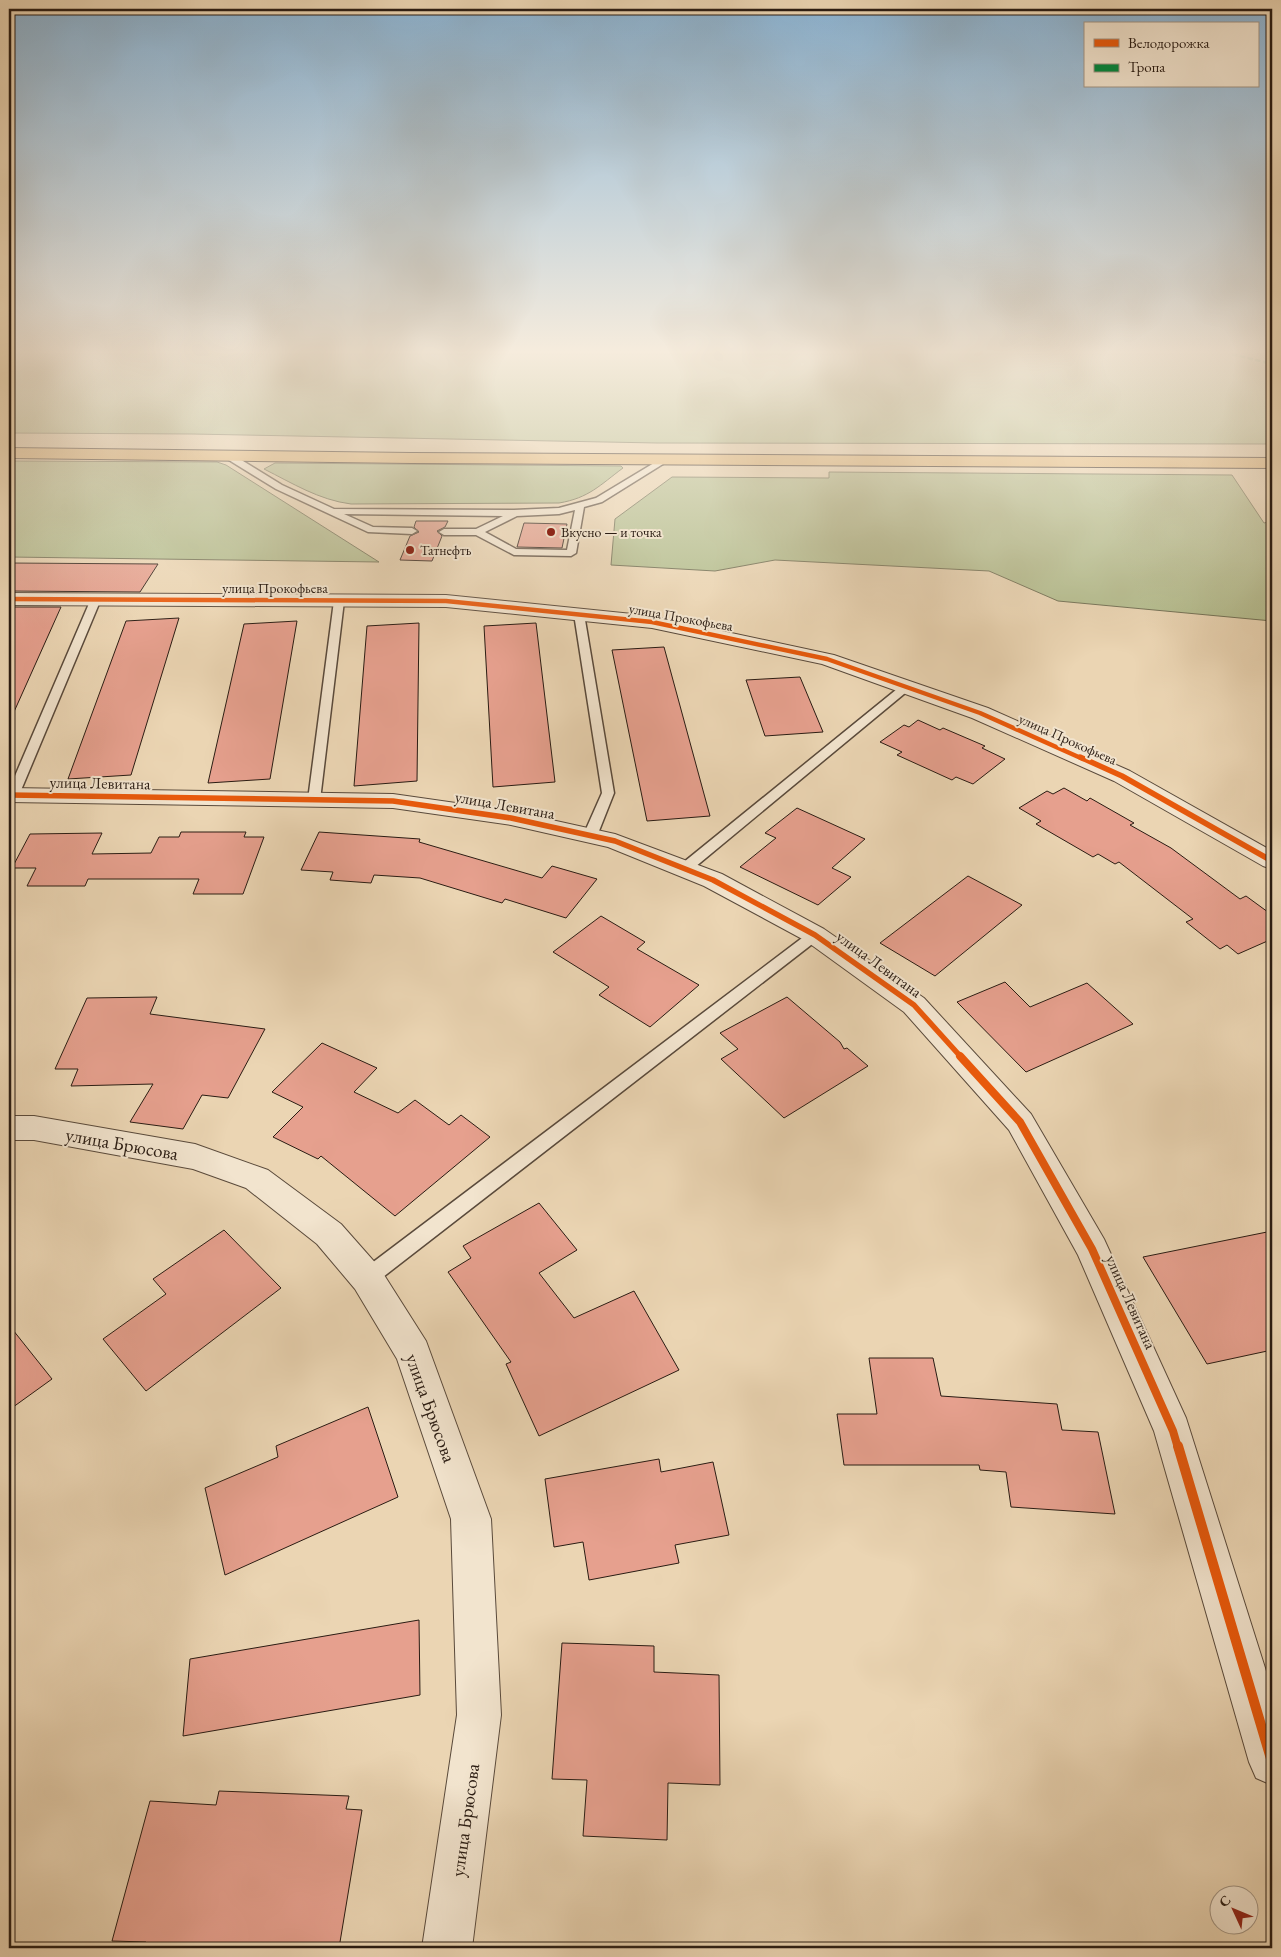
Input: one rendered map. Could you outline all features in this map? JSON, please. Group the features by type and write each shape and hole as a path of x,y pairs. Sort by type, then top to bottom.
{"main road":[{"path":"177,445 1272,454"},
{"path":"9,453 1272,463"}],"street":[{"name":"улица Прокофьева","path":"9,600 446,602 652,622 827,659 980,713 1122,776 1272,861"},
{"name":"улица Левитана","path":"11,795 393,801 511,818 615,841 713,880 815,934 914,1005 1020,1122 1092,1249 1173,1431 1272,1762"},
{"name":"улица Брюсова","path":"9,1128 34,1128 195,1157 258,1179 329,1234 367,1278 413,1353 471,1519 479,1715 447,1948"}],"lane":[{"path":"227,455 279,487 371,530 412,531"},
{"path":"330,511 515,513 559,511 600,500 668,459"},
{"path":"478,532 514,552 571,552 580,506"},
{"path":"444,532 478,532 515,513"},
{"path":"11,795 96,599"},
{"path":"314,800 339,601"},
{"path":"579,614 608,793 590,836"},
{"path":"684,868 906,686"},
{"path":"367,1278 815,934"}],"green space":[{"path":"9,461 217,462 226,465 379,562 9,557"},
{"path":"275,463 621,466 623,468 586,494 559,503 351,504 317,495 264,469"},
{"path":"829,472 1232,475 1264,523 1272,521 1272,621 1058,601 989,571 775,560 715,571 611,565 615,519 672,477 829,478"}],"building":[{"path":"416,521 448,521 445,527 437,531 442,536 432,561 400,560 410,536 419,532 414,527"},
{"path":"524,523 567,524 562,548 517,547"},
{"path":"9,563 158,564 140,592 9,591"},
{"path":"9,607 61,607 9,723"},
{"path":"179,618 131,775 68,779 126,621"},
{"path":"297,621 270,779 208,783 244,624"},
{"path":"419,623 417,781 354,786 367,626"},
{"path":"536,623 555,782 493,787 484,626"},
{"path":"664,647 710,816 647,821 612,650"},
{"path":"800,677 823,732 765,736 746,680"},
{"path":"918,720 940,730 943,728 985,746 982,748 1005,759 973,784 956,777 952,780 897,755 902,752 880,742 904,725 909,727"},
{"path":"1064,788 1087,801 1090,798 1134,823 1130,825 1171,848 1240,899 1246,896 1272,915 1272,939 1238,954 1227,945 1220,949 1186,922 1193,919 1119,862 1115,864 1098,854 1093,857 1036,824 1041,821 1019,808 1047,791 1053,794"},
{"path":"797,808 865,839 832,868 851,877 818,905 740,867 776,838 765,833"},
{"path":"181,832 246,832 244,837 264,837 243,894 193,894 199,879 88,879 85,886 27,886 36,868 12,868 30,834 102,833 92,854 151,853 159,837 179,837"},
{"path":"319,832 420,839 419,842 542,878 552,866 597,879 566,918 505,899 502,903 420,878 374,875 371,883 330,880 333,872 301,870"},
{"path":"968,876 1022,905 935,976 880,943"},
{"path":"601,916 645,942 637,949 699,985 650,1027 599,995 609,987 553,952"},
{"path":"1005,982 1030,1007 1087,983 1133,1024 1026,1072 957,1002"},
{"path":"157,997 150,1014 265,1029 228,1098 202,1095 183,1129 130,1122 153,1084 71,1086 78,1069 55,1069 87,998"},
{"path":"787,997 840,1042 844,1049 847,1048 868,1066 784,1118 721,1059 738,1049 720,1033"},
{"path":"322,1043 377,1068 354,1092 398,1113 415,1100 449,1125 461,1115 490,1137 395,1216 321,1156 318,1159 273,1137 303,1107 272,1092"},
{"path":"539,1203 577,1250 539,1273 574,1318 634,1291 679,1370 539,1436 506,1364 511,1362 448,1272 471,1258 463,1246"},
{"path":"224,1230 281,1288 146,1391 103,1339 166,1294 153,1279"},
{"path":"1272,1231 1272,1350 1207,1364 1143,1257"},
{"path":"9,1325 52,1379 9,1410"},
{"path":"869,1358 933,1358 941,1396 1057,1404 1062,1430 1098,1432 1115,1514 1011,1507 1006,1472 980,1470 979,1465 844,1465 837,1414 877,1414"},
{"path":"368,1407 398,1497 225,1575 205,1488 278,1457 276,1446"},
{"path":"659,1459 661,1472 713,1462 729,1535 675,1545 679,1563 589,1580 583,1542 554,1547 545,1479"},
{"path":"419,1620 420,1695 183,1736 190,1659"},
{"path":"562,1643 654,1646 654,1672 719,1675 720,1785 668,1783 667,1840 583,1836 587,1780 552,1779"},
{"path":"219,1791 349,1796 346,1809 362,1810 339,1948 144,1948 146,1942 112,1941 150,1801 216,1805"}],"cycle path":[{"path":"9,599 446,601 652,622 827,659 980,713 1122,776 1272,861"},
{"path":"9,795 393,801 511,818 615,841 713,880 815,935 914,1005 1020,1122 1092,1249 1173,1431 1272,1762"}],"place":[{"name":"Вкусно — и точка","path":"551,532"},
{"name":"Татнефть","path":"410,550"}]}
